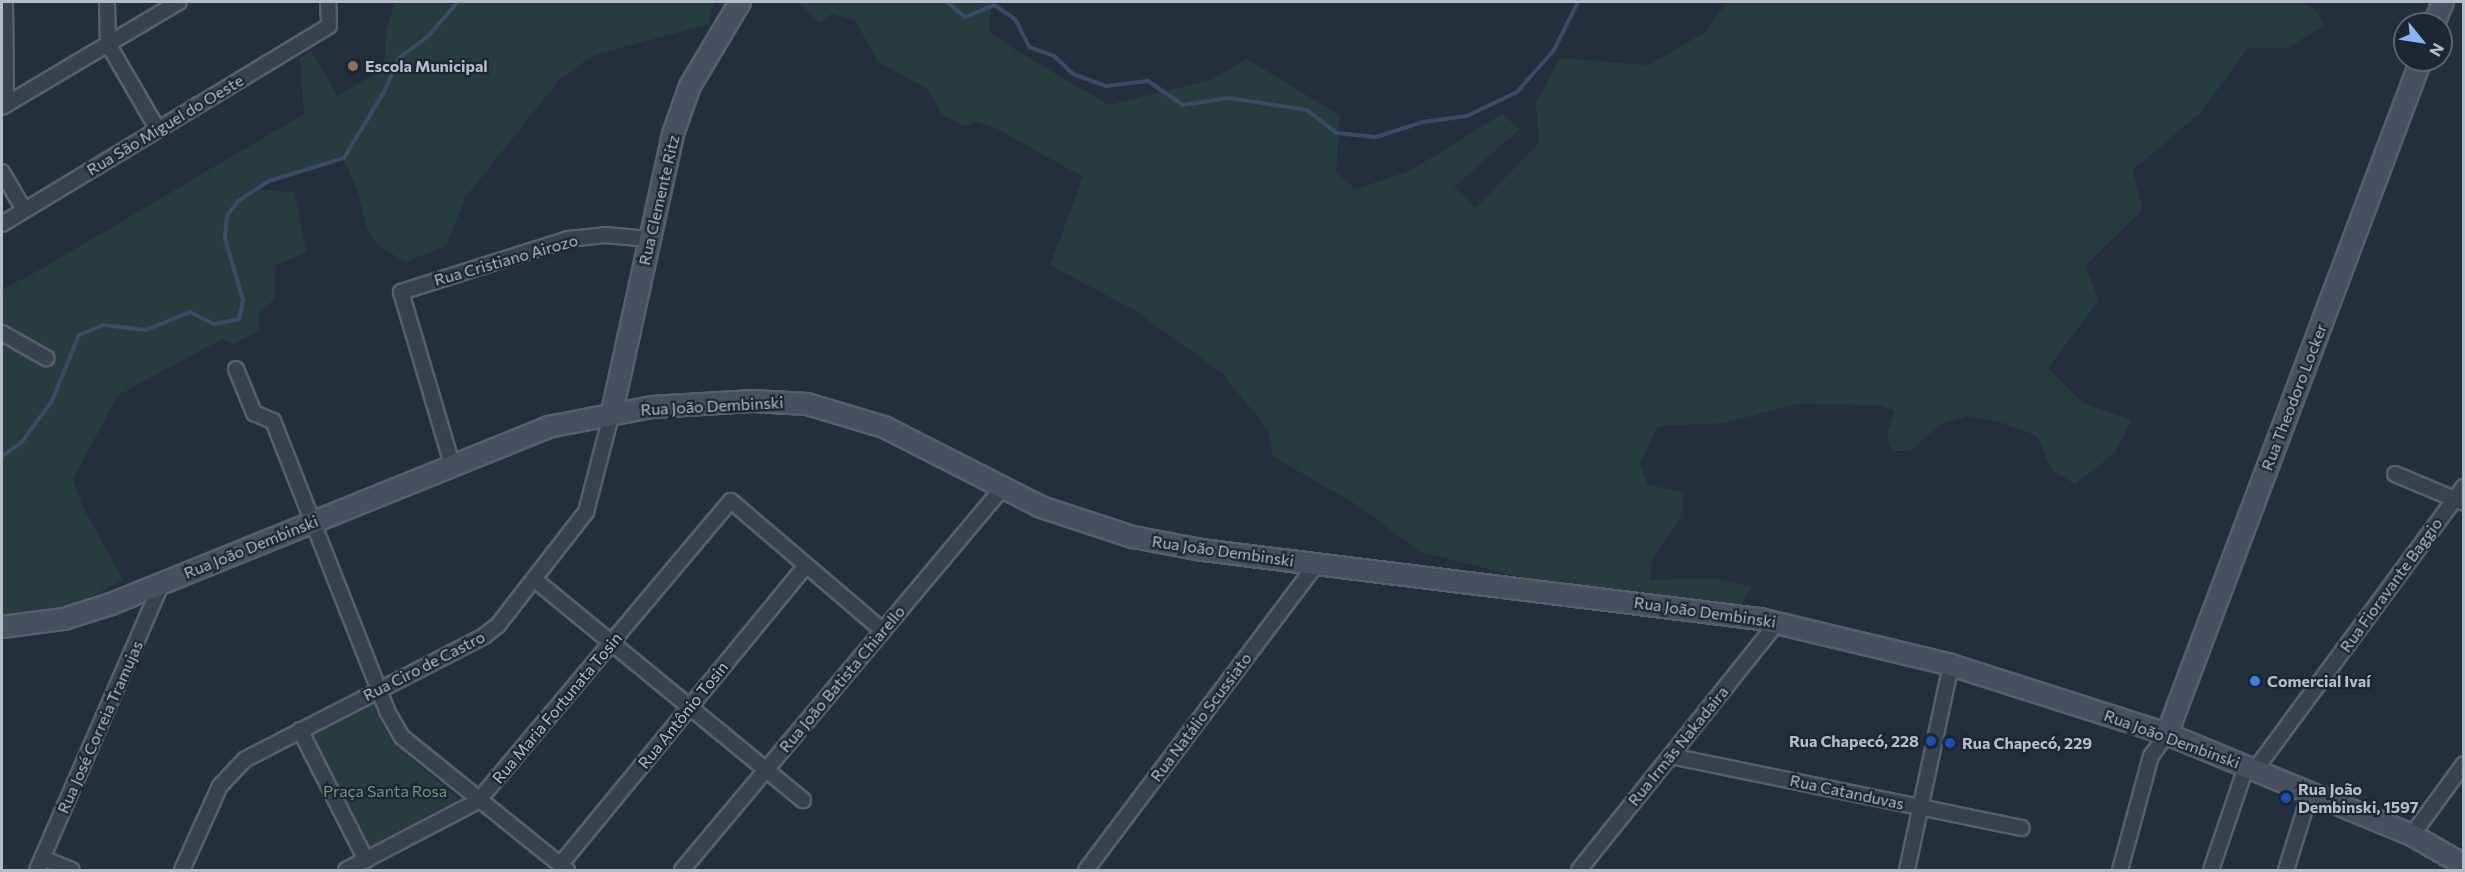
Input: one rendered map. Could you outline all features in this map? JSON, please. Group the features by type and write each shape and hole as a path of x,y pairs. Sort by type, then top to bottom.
{"main road":[{"name":"Rua Clemente Ritz","path":"612,412 649,239 681,108 740,2"},
{"name":"Rua Theodoro Locker","path":"2167,734 2416,72"},
{"name":"Rua João Dembinski","path":"2,627 64,619 162,584 528,433 612,412 753,401 807,404 884,427 1002,488 1069,518 1133,537 1317,564 1778,622 1951,665 2167,734 2412,835 2463,865"}],"street":[{"path":"4,105 5,2"},
{"path":"107,2 108,44 158,130"},
{"path":"4,105 179,2"},
{"name":"Rua São Miguel do Oeste","path":"2,224 329,26 328,2"},
{"path":"2,172 24,210"},
{"name":"Rua Cristiano Airozo","path":"452,464 400,292 568,239 605,235 649,239"},
{"path":"2,333 46,358"},
{"path":"236,369 254,413 273,421 315,521 393,724 411,749 563,868"},
{"name":"Rua Ciro de Castro","path":"182,870 212,801 231,771 300,730 491,632 536,580 586,512 612,412"},
{"path":"2395,474 2459,501"},
{"name":"Rua Fioravante Baggio","path":"2211,870 2251,768 2459,501 2463,487"},
{"name":"Rua João Batista Chiarello","path":"682,870 1002,488"},
{"name":"Rua Maria Fortunata Tosin","path":"346,870 478,801 731,501 806,566"},
{"name":"Rua Natálio Scussiato","path":"1086,870 1317,564"},
{"path":"806,566 883,631"},
{"name":"Rua Antônio Tosin","path":"563,868 690,707 806,566"},
{"path":"536,580 803,800"},
{"name":"Rua José Correia Tramujas","path":"40,864 162,584"},
{"name":"Rua Irmãs Nakadaira","path":"1579,870 1778,622"},
{"path":"1906,870 1951,665"},
{"path":"300,730 366,860"},
{"path":"2120,870 2151,756 2167,734"},
{"name":"Rua Catanduvas","path":"1671,756 2022,828"},
{"path":"2412,835 2463,764"},
{"path":"2286,870 2310,793"},
{"path":"40,864 72,870"}],"green space":[{"path":"395,2 714,2 708,24 592,56 559,80 465,198 446,246 405,262 379,246 368,232 359,195 342,156 250,189 294,192 307,252 276,265 274,300 258,313 259,330 234,344 222,339 118,395 73,479 83,507 123,580 55,615 2,614 2,289 31,275 304,114 300,58 311,51 338,96 384,68 386,32"},
{"path":"799,2 992,2 989,30 1007,45 1109,105 1211,80 1247,59 1340,116 1336,172 1356,189 1412,170 1502,114 1520,129 1454,187 1475,208 1539,143 1536,103 1560,58 1649,65 1705,32 1727,2 2303,2 2317,11 2324,25 2288,48 2248,48 2200,113 2133,170 2142,210 2085,266 2099,300 2048,368 2083,403 2132,420 2114,454 2075,484 2051,469 2037,436 2006,424 1968,416 1940,424 1910,451 1892,451 1887,435 1894,411 1879,405 1796,404 1723,423 1658,426 1640,463 1648,485 1685,492 1680,519 1653,557 1649,580 1715,578 1751,587 1740,607 1524,578 1420,552 1362,508 1273,456 1269,431 1221,372 1134,310 1050,265 1083,177 996,128 977,122 965,126 942,115 928,89 877,61 856,21 832,14 819,23"},
{"name":"Praça Santa Rosa","path":"376,702 386,727 405,753 459,799 368,847 310,737"}],"waterway":[{"path":"2,456 21,443 52,401 79,335 104,325 146,330 190,312 214,324 239,319 243,300 225,239 227,216 238,201 269,181 344,158 384,92 399,58 428,36 458,2"},
{"path":"947,2 965,17 994,5 1015,19 1029,47 1054,56 1073,74 1106,86 1148,81 1183,105 1229,98 1307,110 1336,133 1376,137 1423,122 1467,116 1517,92 1554,50 1578,2"}],"place":[{"name":"Escola Municipal","path":"353,66"},
{"name":"Comercial Ivaí","path":"2255,681"},
{"name":"Rua Chapecó, 228","path":"1931,741"},
{"name":"Rua Chapecó, 229","path":"1950,743"},
{"name":"Rua João Dembinski, 1597","path":"2286,798"}]}
